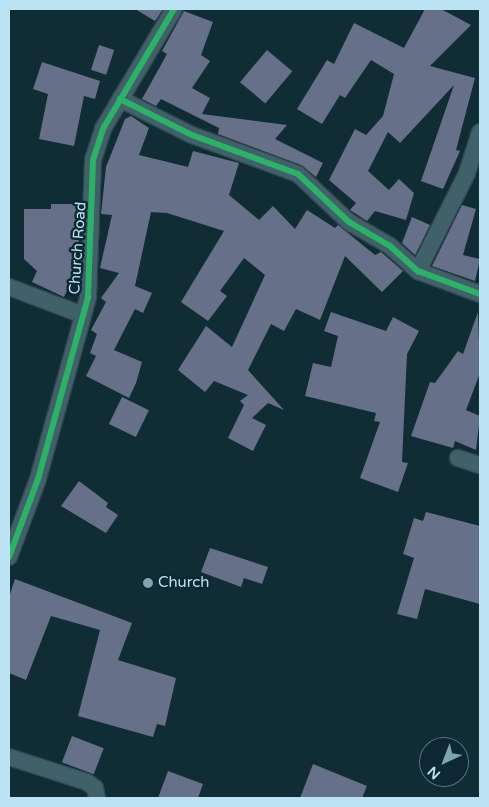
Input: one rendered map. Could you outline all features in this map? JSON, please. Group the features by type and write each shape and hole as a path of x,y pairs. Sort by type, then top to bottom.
{"street":[{"name":"Church Road","path":"9,557 38,479 83,315 92,266 93,160 104,127 174,9"},
{"path":"120,99 192,136 298,174 349,222 390,246 418,271 480,294"},
{"path":"418,271 467,174 480,132"},
{"path":"9,287 83,315"},
{"path":"458,458 480,464"},
{"path":"9,757 87,782 95,788 97,798"}],"building":[{"path":"135,9 163,9 155,21"},
{"path":"425,9 441,9 471,25 430,66 475,78 456,150 460,151 443,189 421,181 454,85 400,143 388,132 368,171 389,190 399,179 414,193 406,220 375,211 367,221 350,210 356,203 329,180 355,129 366,135 383,116 394,74 371,60 345,98 340,95 322,124 297,109 327,60 334,64 354,23 404,48"},
{"path":"184,11 213,22 201,55 210,61 192,88 210,98 202,114 287,125 275,139 323,163 316,177 301,165 218,134 219,128 161,99 156,106 142,99 167,54 162,51"},
{"path":"99,45 114,50 106,75 91,70"},
{"path":"267,50 292,71 265,103 240,82"},
{"path":"42,62 100,81 95,99 84,96 74,146 39,139 48,94 33,89"},
{"path":"131,116 149,128 139,155 188,167 193,151 239,163 229,195 259,220 273,206 295,229 307,210 335,228 338,225 375,255 381,252 403,271 382,292 345,256 320,320 296,309 284,331 271,324 248,370 284,410 268,403 252,418 266,425 253,451 228,438 244,405 240,401 248,395 214,381 205,392 178,370 206,326 232,347 265,275 244,258 220,291 227,296 208,321 181,302 224,231 167,213 151,212 135,286 152,293 143,313 135,309 114,350 142,362 136,383 129,398 86,376 96,356 90,353 97,334 91,330 106,302 101,298 119,273 100,268 112,215 101,214 106,167 125,119"},
{"path":"51,204 79,204 79,265 64,297 32,282 37,271 24,259 24,209 51,209"},
{"path":"462,205 476,209 463,255 480,259 475,281 432,266"},
{"path":"412,217 430,225 415,255 402,243"},
{"path":"331,312 386,331 393,317 419,331 407,354 402,462 408,463 398,492 360,478 380,422 374,421 376,413 305,396 313,363 331,367 338,336 324,331"},
{"path":"478,312 480,373 466,410 480,416 476,450 455,441 453,448 411,436 430,382 435,383 458,351 463,354"},
{"path":"122,397 149,410 136,437 109,424"},
{"path":"79,481 108,503 106,507 118,515 106,533 61,506"},
{"path":"426,512 480,526 480,604 425,589 417,619 397,614 414,558 403,554 414,518 423,521"},
{"path":"210,548 268,567 262,584 244,578 241,587 201,572"},
{"path":"15,579 132,623 118,660 176,678 165,726 157,724 153,737 78,716 100,630 51,616 26,680 9,673 9,597"},
{"path":"72,736 104,748 94,774 62,762"},
{"path":"313,764 367,786 362,798 300,798"},
{"path":"168,771 203,784 198,798 158,798"}],"cycle path":[{"path":"9,557 38,479 88,297 93,160 104,127 174,9"},
{"path":"120,99 192,135 298,174 349,222 390,246 418,271 480,294"}],"place":[{"name":"Church","path":"148,583"}]}
